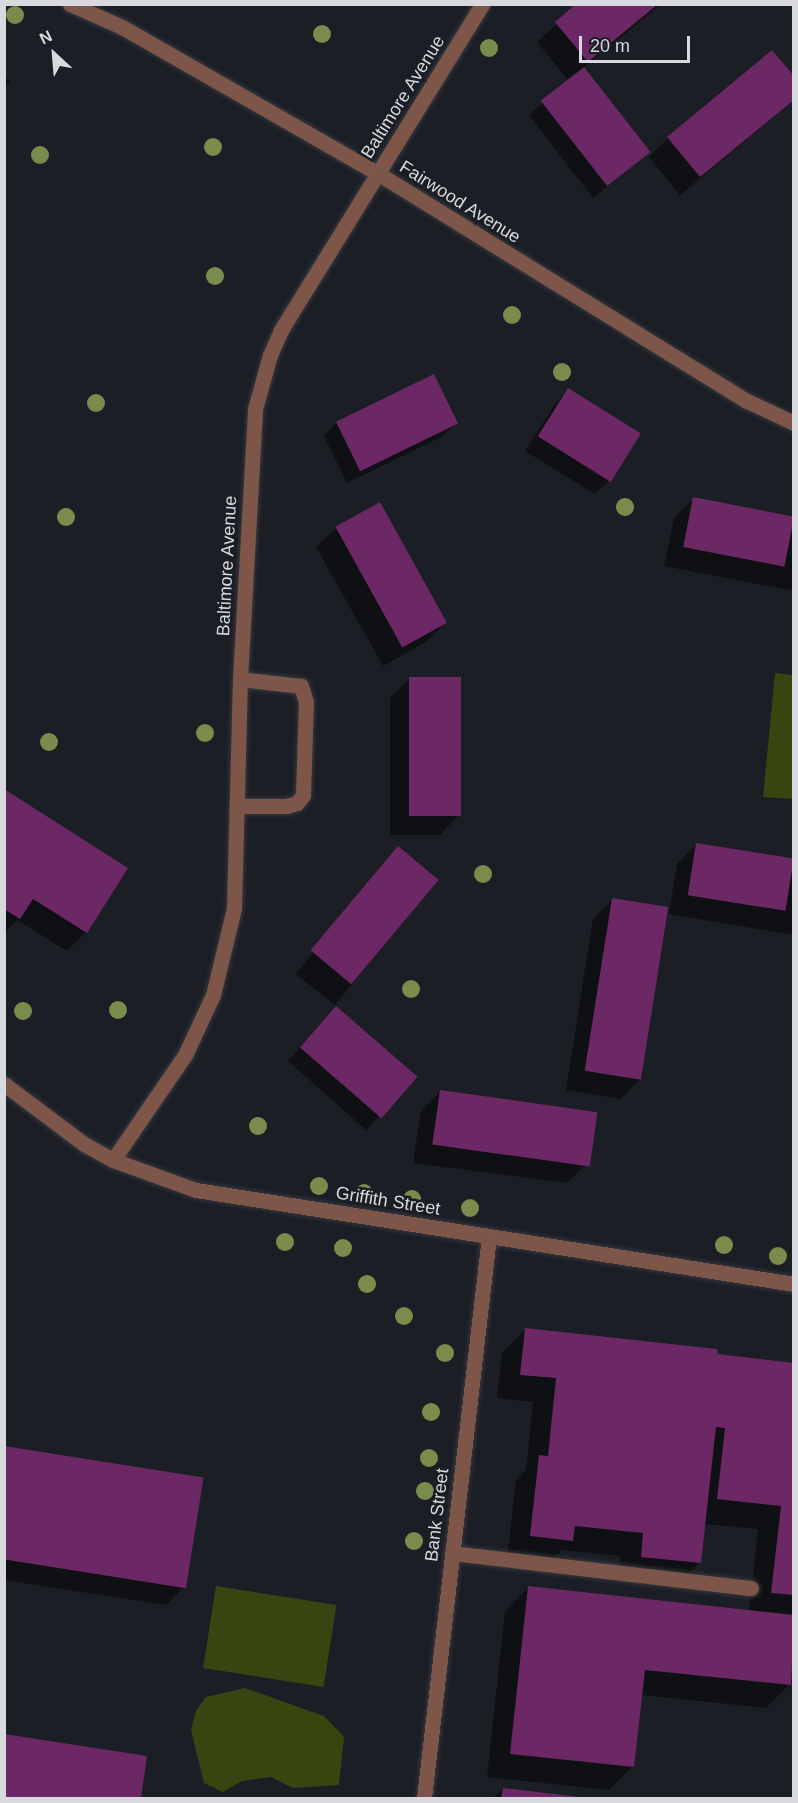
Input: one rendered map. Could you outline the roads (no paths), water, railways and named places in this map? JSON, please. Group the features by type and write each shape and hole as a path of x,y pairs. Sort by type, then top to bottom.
{"street":[{"name":"Fairwood Avenue","path":"70,4 122,27 379,174 747,401 794,423"},
{"name":"Baltimore Avenue","path":"113,1160 185,1055 212,999 234,908 240,679 255,409 281,330 482,4"},
{"path":"237,806 297,803 303,795 305,725 305,693 301,686 240,679"},
{"name":"Griffith Street","path":"4,1084 84,1144 113,1160 196,1190 794,1284"},
{"name":"Bank Street","path":"424,1798 489,1236"},
{"path":"452,1554 751,1588"}]}
